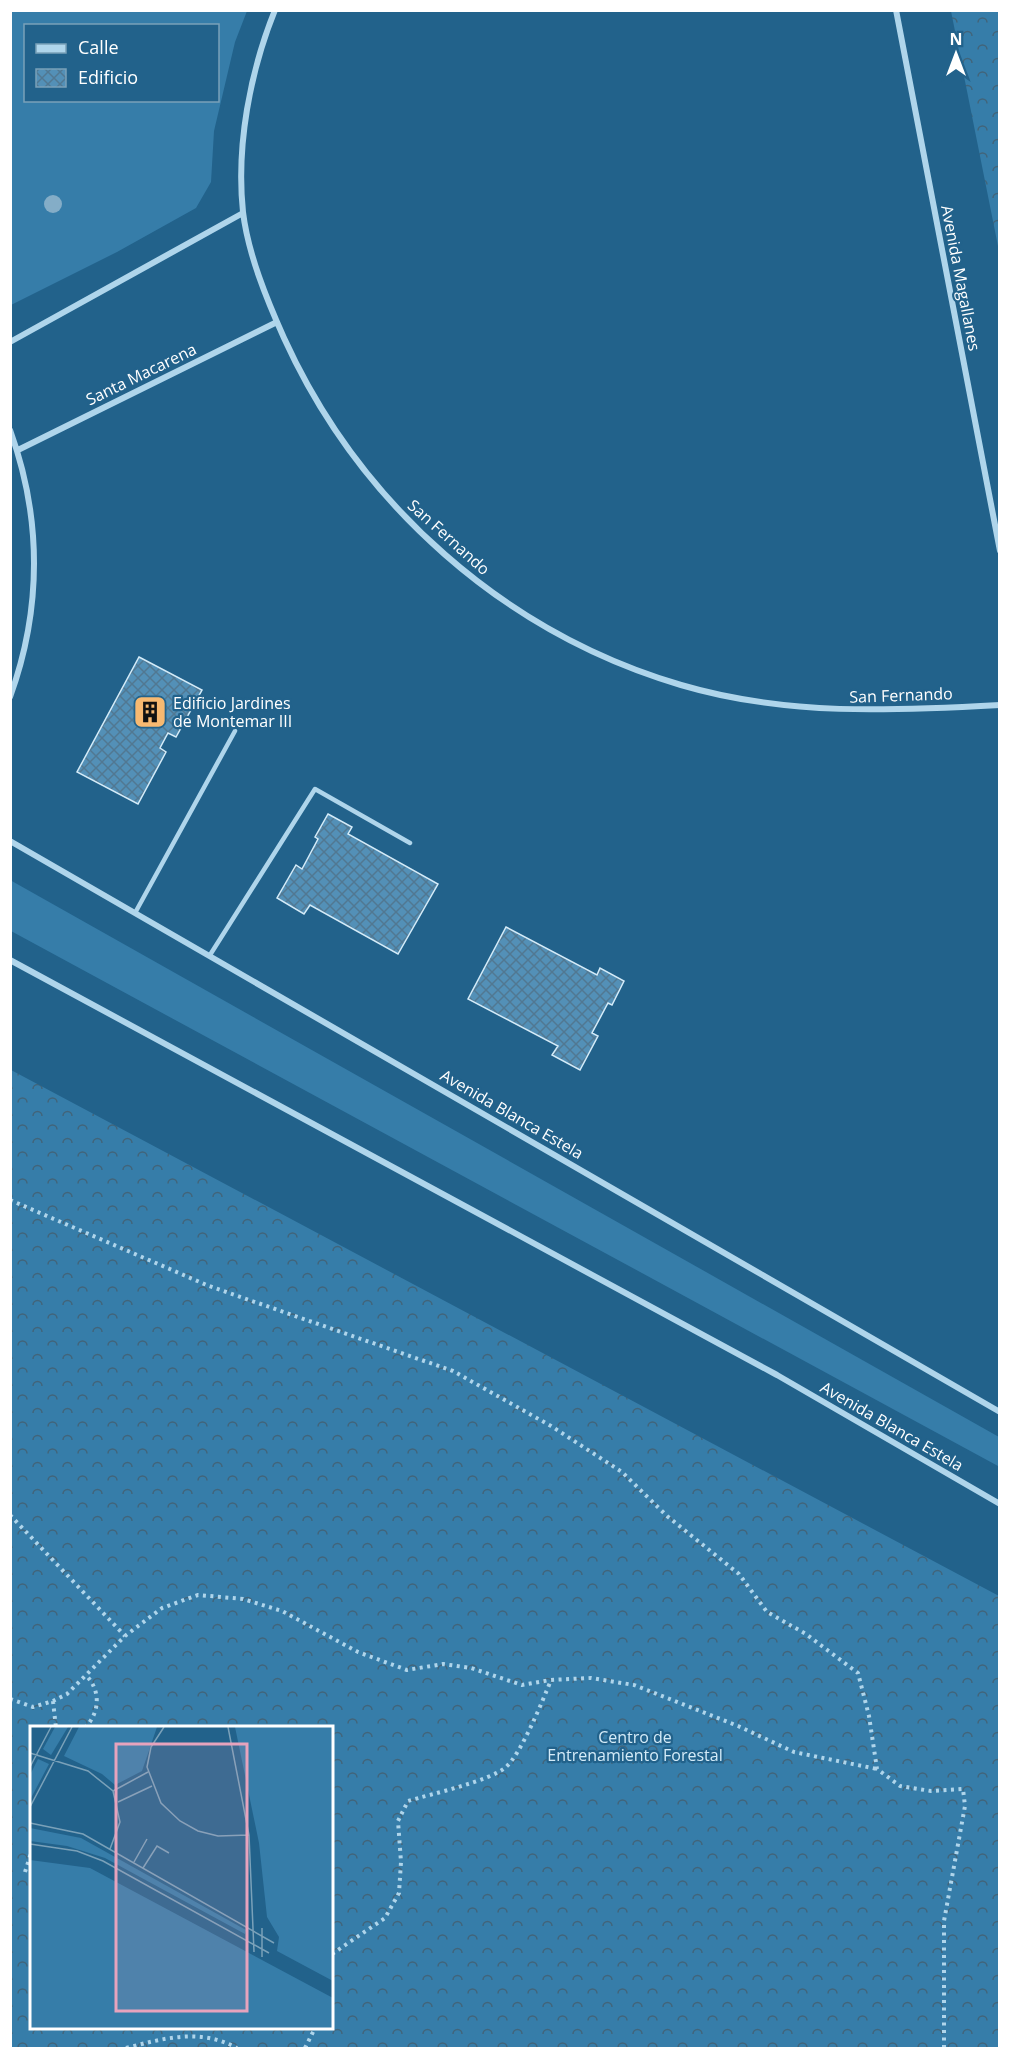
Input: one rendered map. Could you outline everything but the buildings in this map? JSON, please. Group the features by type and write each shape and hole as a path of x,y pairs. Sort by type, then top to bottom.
{"street":[{"name":"San Fernando","path":"275,10 259,58 250,96 244,145 243,213 263,286 277,322 322,411 381,491 415,528 452,562 493,594 584,648 633,669 682,686 734,698 786,706 891,711 999,705"},
{"name":"Avenida Magallanes","path":"896,10 999,551"},
{"path":"10,342 243,213"},
{"name":"Santa Macarena","path":"18,450 277,322"},
{"path":"10,430 18,450 27,486 35,560 28,636 10,697"},
{"name":"Avenida Blanca Estela","path":"10,841 999,1412"},
{"name":"Avenida Blanca Estela","path":"10,960 777,1375 999,1504"}],"lane":[{"path":"135,913 235,731"},
{"path":"210,956 315,789 410,843"}],"path":[{"path":"10,1200 209,1286 453,1371 551,1426 622,1473 667,1516 739,1574 767,1612 806,1634 858,1673 869,1716 877,1769"},
{"path":"10,1515 125,1636"},
{"path":"10,1699 33,1707 54,1701 67,1694 125,1636 162,1608 198,1595 243,1599 282,1611 358,1652 407,1670 443,1664 471,1668 522,1685 551,1680 591,1678 634,1685 738,1726 794,1752 877,1769 900,1786 931,1791 963,1789 965,1806 944,1921 944,2049"},
{"path":"86,1676 94,1684 97,1708 86,1726"},
{"path":"333,1953 385,1918 399,1893 401,1862 398,1821 408,1801 471,1783 506,1767 539,1711 551,1680"},
{"path":"54,1701 56,1726"},
{"path":"25,1872 30,1856"},
{"path":"305,2049 315,2029"},
{"path":"126,2049 189,2035 224,2041 237,2049"}],"green space":[{"path":"11,10 247,11 235,42 214,131 211,182 196,208 117,252 11,305"},
{"path":"951,11 999,11 999,251"},
{"path":"10,880 999,1437 998,1466 11,931"},
{"name":"Centro de Entrenamiento Forestal","path":"11,1070 999,1596 999,2048 11,2048"}],"place":[{"name":"Edificio Jardines de Montemar III","path":"150,712"}]}
